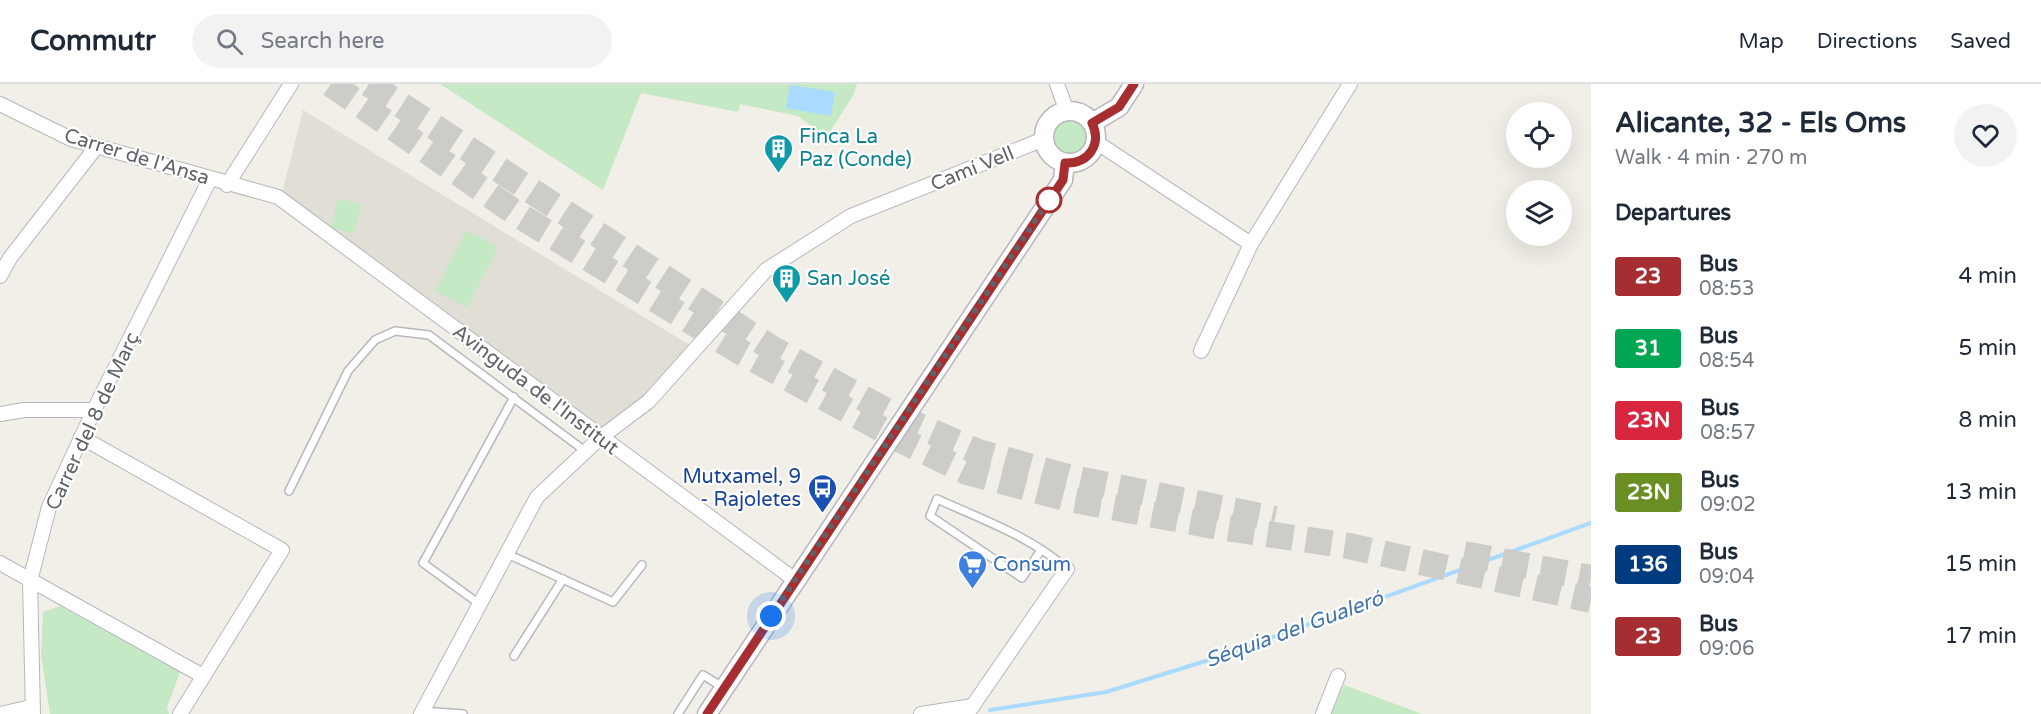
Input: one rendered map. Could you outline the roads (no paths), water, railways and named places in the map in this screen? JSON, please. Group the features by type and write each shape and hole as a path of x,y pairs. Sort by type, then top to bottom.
{"street":[{"path":"227,184 291,84"},
{"path":"1057,84 1067,112"},
{"path":"1092,123 1119,107 1134,84"},
{"path":"1201,351 1251,244 1350,84"},
{"name":"Carrer de l'Ansa","path":"0,104 71,139 278,197"},
{"path":"1067,112 1081,114 1092,123 1096,142 1087,157 1080,161 1065,163 1050,154 1044,139 1045,131 1053,118 1067,112"},
{"name":"Camí Vell","path":"422,712 478,603 537,497 585,450 649,401 766,270 850,216 1044,139"},
{"path":"1096,142 1251,244"},
{"path":"0,276 10,258 97,146"},
{"path":"706,714 1063,180 1065,163"},
{"name":"Carrer del 8 de Març","path":"32,710 30,581 49,507 94,410 210,179"},
{"name":"Avinguda de l'Institut","path":"278,197 600,438 795,580"},
{"path":"0,414 24,410 94,410"},
{"path":"81,437 282,550 180,714"},
{"path":"0,563 203,676"},
{"path":"921,714 970,710 1067,569"},
{"path":"1323,714 1338,676"},
{"path":"2,714 32,710"}],"lane":[{"path":"289,491 348,371 375,340 395,331 429,334 585,450"},
{"path":"478,603 423,562 514,397"},
{"path":"1041,550 1022,578 930,516 937,499 1030,542 1041,550 1067,569"},
{"path":"505,553 613,602 642,566"},
{"path":"514,656 563,579"},
{"path":"678,714 703,675 724,688"},
{"path":"422,712 464,714"}],"water":[{"path":"790,85 835,92 831,116 786,108"}],"waterway":[{"name":"Séquia del Gualeró","path":"990,710 1106,692 1209,660 1591,523"}],"tunnel":[{"path":"331,84 517,214 739,351 905,442 967,472 1069,499 1219,527 1349,546 1591,600"},
{"path":"369,84 771,348 892,414 978,452 1068,477 1275,519"},
{"path":"1464,554 1591,578"}],"place":[{"name":"Finca La Paz (Conde)","path":"778,174"},
{"name":"San José","path":"786,304"},
{"name":"Mutxamel, 9 - Rajoletes","path":"822,514"},
{"name":"Consum","path":"972,590"}]}
